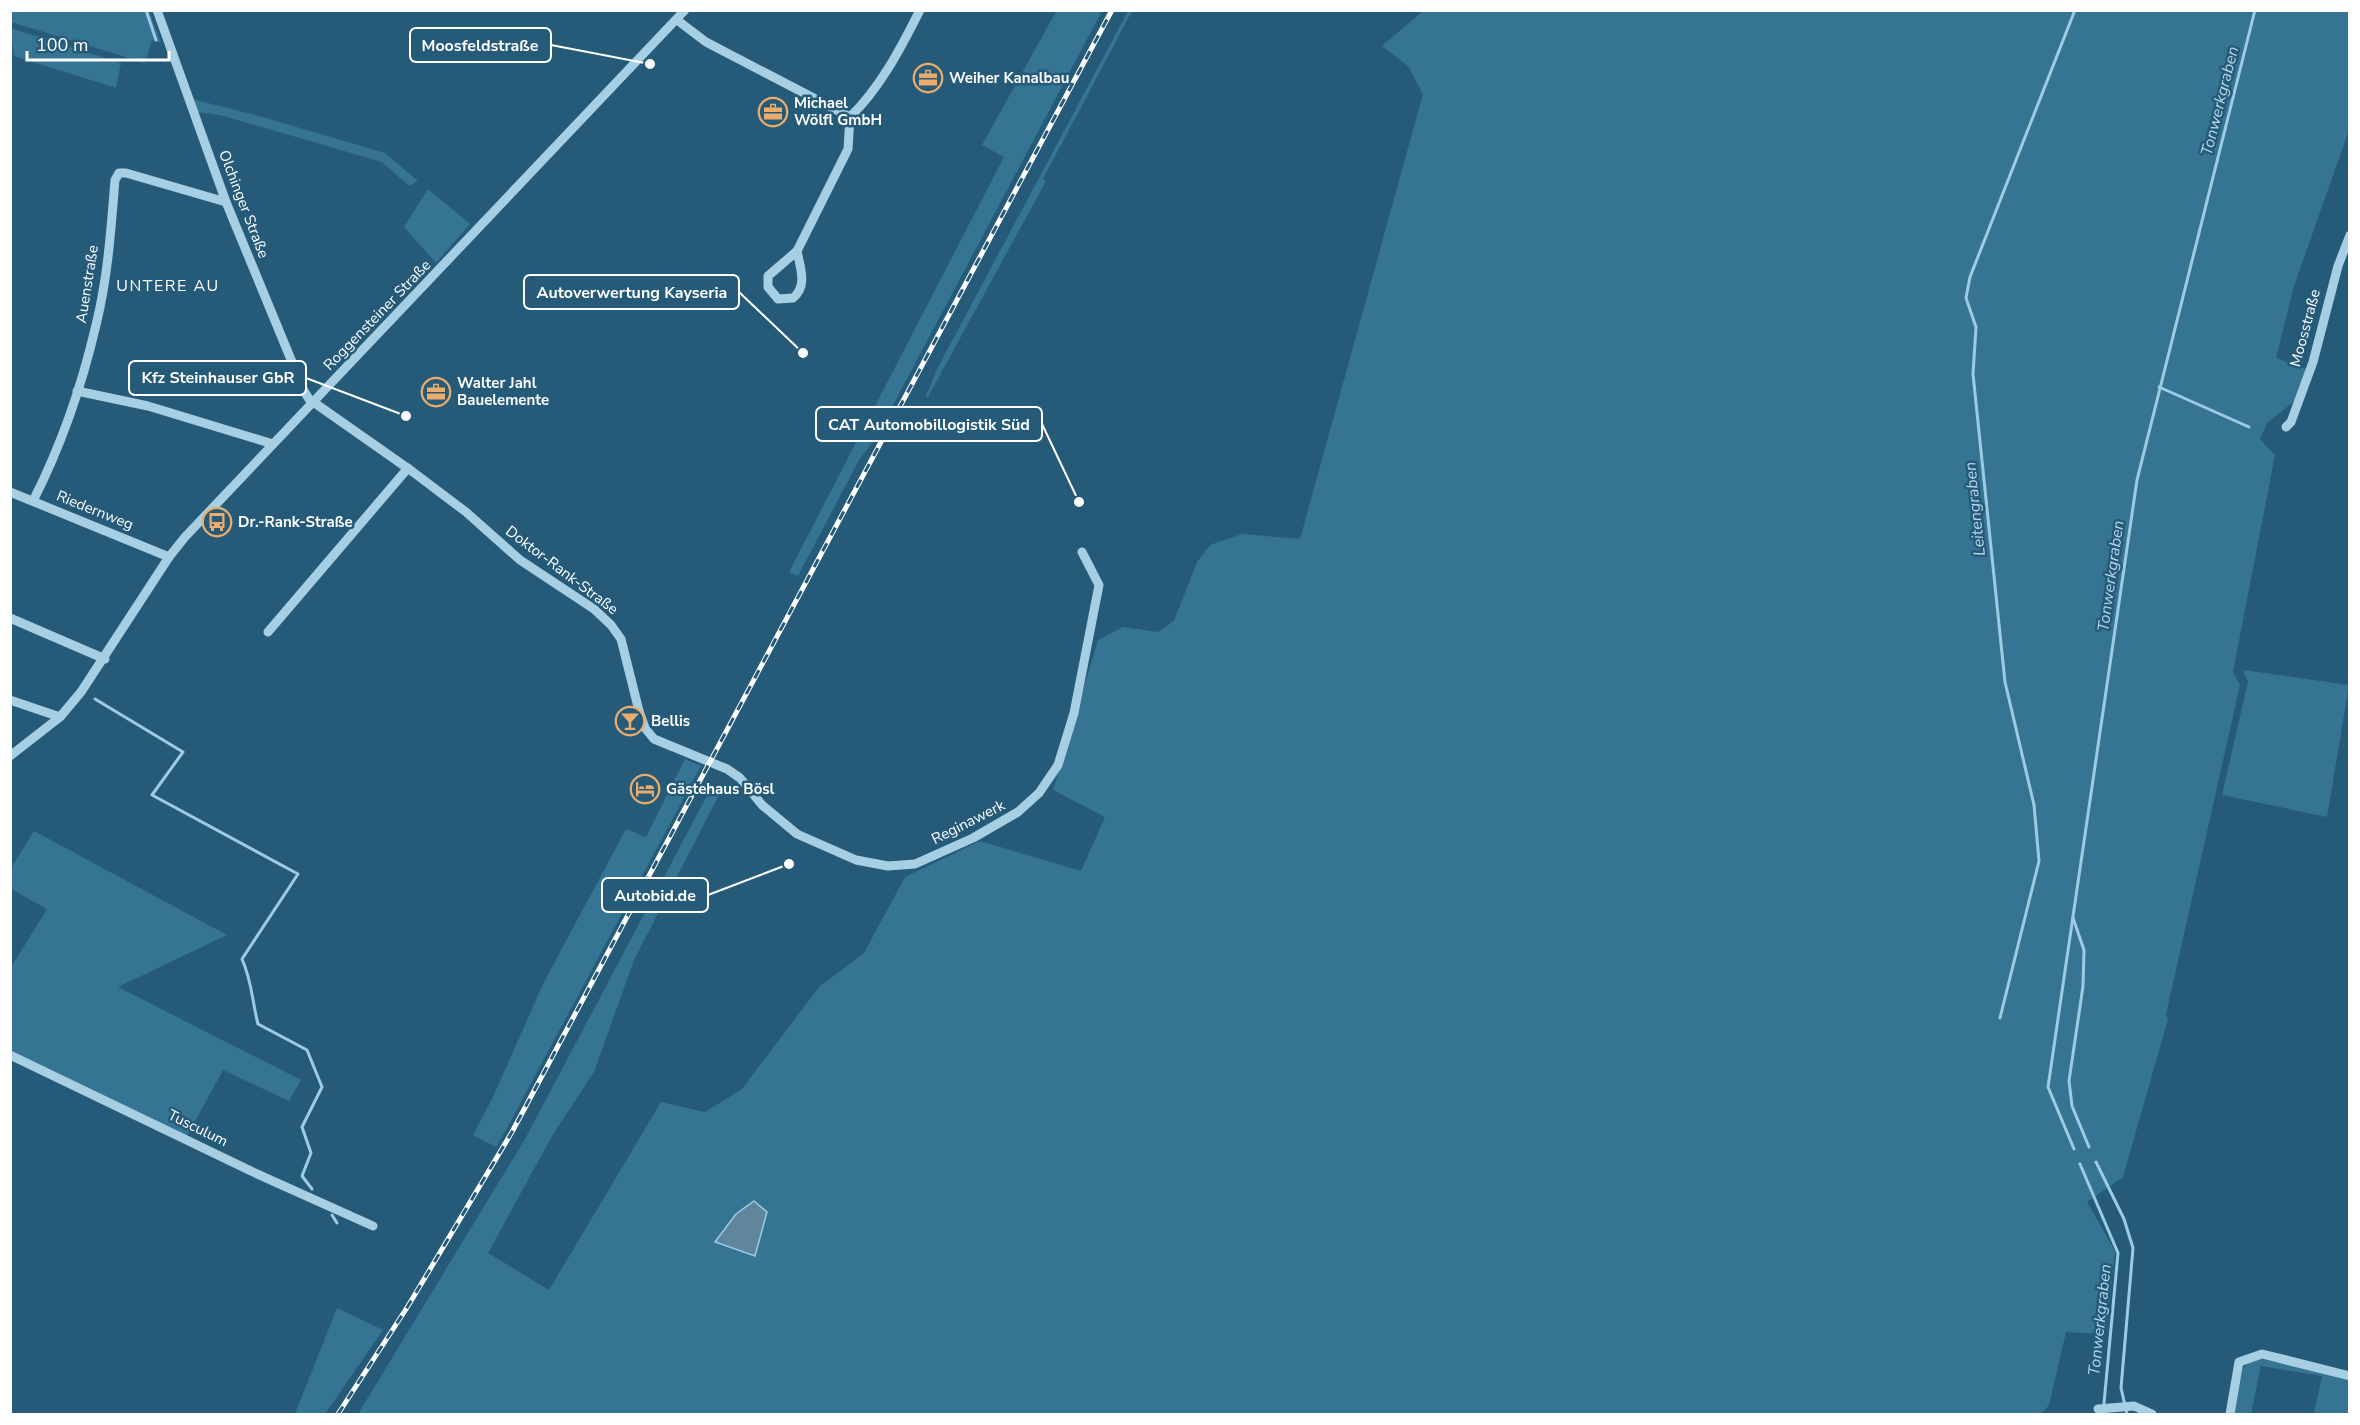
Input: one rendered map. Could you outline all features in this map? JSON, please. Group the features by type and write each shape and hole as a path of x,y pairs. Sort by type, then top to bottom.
{"street":[{"name":"Olchinger Straße","path":"157,10 161,28 226,202 304,391 314,403"},
{"name":"Roggensteiner Straße","path":"10,756 60,717 105,659 169,557 273,444 685,10"},
{"path":"797,251 802,278 801,290 793,298 778,299 770,292 768,276 797,251 848,149 850,117 863,105 899,51 920,10"},
{"path":"677,20 706,42 850,117"},
{"name":"Auenstraße","path":"33,501 51,466 77,391 96,325 108,259 115,180 119,173 126,173 226,202"},
{"name":"Moosstraße","path":"2286,427 2313,362 2338,266 2349,235"},
{"path":"77,391 148,406 273,444"},
{"name":"Doktor-Rank-Straße","path":"314,403 408,468 466,512 520,560 594,609 611,625 621,639 645,728 662,744 716,764"},
{"path":"268,632 408,468"},
{"name":"Riedernweg","path":"10,492 169,557"},
{"name":"Reginawerk","path":"716,764 740,778 762,805 797,834 856,860 888,866 915,864 973,838 1018,813 1039,793 1058,765 1074,713 1100,582 1082,552"},
{"path":"10,618 105,659"},
{"path":"10,699 60,717"},
{"name":"Tusculum","path":"10,1055 253,1172 373,1226"},
{"path":"2230,1414 2240,1362 2262,1354 2349,1376"},
{"path":"2101,1409 2114,1406 2134,1406 2152,1414"}],"shaded area":[{"path":"1057,10 1102,11 875,439 859,460 798,576 789,572 1004,157 982,145"},
{"path":"10,11 149,11 161,43 152,40 145,63 11,22"},
{"path":"1128,11 1132,11 1043,179 1046,181 928,397 926,396 937,369"},
{"path":"1423,11 2349,11 2349,130 2294,286 2276,358 2306,369 2296,400 2267,423 2260,439 2275,455 2233,672 2240,685 2166,1014 2168,1019 2123,1177 2087,1202 2115,1251 2106,1334 2066,1332 2049,1405 2041,1414 358,1414 525,1139 710,790 719,795 634,960 594,1072 552,1136 488,1253 549,1290 661,1102 705,1112 742,1089 819,987 864,953 905,877 980,841 1081,871 1105,817 1053,790 1098,640 1123,627 1158,632 1174,621 1197,562 1210,545 1242,534 1300,539 1423,94 1408,66 1382,46"},
{"path":"10,28 121,63 116,88 14,56"},
{"path":"192,99 385,153 418,181 409,186 382,162 220,115 197,112"},
{"path":"428,189 470,224 436,263 404,227"},
{"path":"2243,670 2349,685 2327,817 2222,795 2248,682"},
{"path":"685,759 701,766 506,1130 496,1147 473,1135 493,1097 543,984 626,829 646,837"},
{"path":"34,831 227,935 118,987 301,1080 289,1101 223,1070 187,1136 11,1051 10,969 47,909 11,889 11,868"},
{"path":"754,1201 767,1212 755,1256 715,1242 736,1214"},
{"path":"337,1308 383,1330 325,1414 295,1414"},
{"path":"2262,1359 2349,1380 2349,1414 2314,1414 2322,1376 2261,1366 2251,1414 2234,1414 2243,1369 2248,1362"}],"waterway":[{"path":"146,10 156,40"},
{"name":"Leitengraben","path":"2000,1018 2039,861 2034,805 2005,682 1973,374 1976,327 1966,298 1970,277 2075,10"},
{"name":"Tonwerkgraben","path":"2074,1149 2048,1087 2137,480 2255,10"},
{"path":"2159,387 2249,427"},
{"path":"95,699 183,752 152,795 298,874 242,959 250,983 258,1024 307,1050 322,1087 302,1127 311,1153 302,1176 312,1189"},
{"path":"2073,918 2084,950 2083,986 2069,1081 2072,1106 2089,1147"},
{"path":"2096,1162 2124,1219 2133,1248 2121,1388 2127,1414"},
{"name":"Tonwerkgraben","path":"2080,1164 2118,1253 2103,1414"},
{"path":"332,1215 337,1223"}],"railway":[{"path":"338,1414 408,1306 512,1132 1112,10"}],"place":[{"name":"Moosfeldstraße","path":"650,64"},
{"name":"Weiher Kanalbau","path":"928,78"},
{"name":"Michael Wölfl GmbH","path":"773,112"},
{"name":"Autoverwertung Kayseria","path":"803,353"},
{"name":"Walter Jahl Bauelemente","path":"436,392"},
{"name":"Kfz Steinhauser GbR","path":"406,416"},
{"name":"CAT Automobillogistik Süd","path":"1079,502"},
{"name":"Dr.-Rank-Straße","path":"217,522"},
{"name":"Bellis","path":"630,721"},
{"name":"Gästehaus Bösl","path":"645,789"},
{"name":"Autobid.de","path":"789,864"}],"district":[{"name":"UNTERE AU","path":"168,286"}]}
